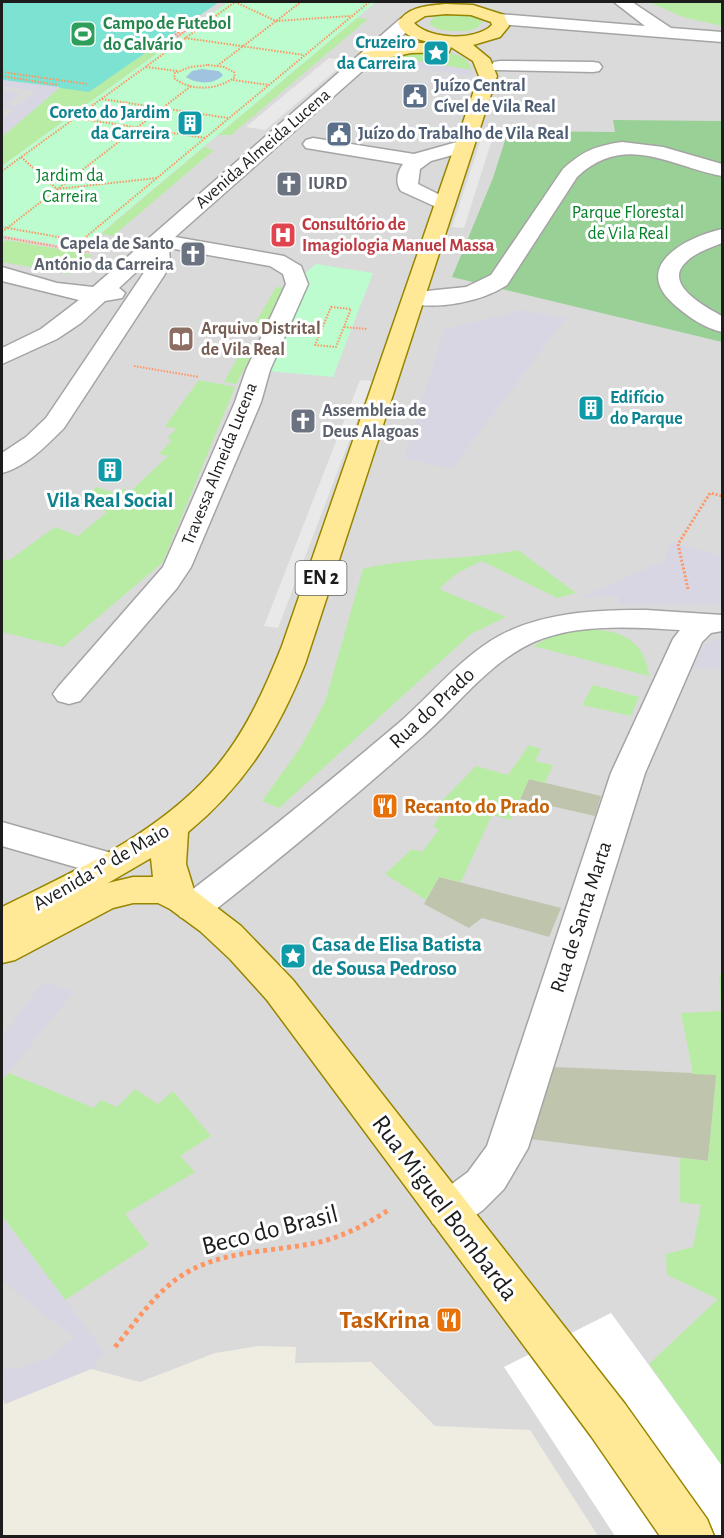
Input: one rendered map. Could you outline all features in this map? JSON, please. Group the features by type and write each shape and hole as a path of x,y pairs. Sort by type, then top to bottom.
{"main road":[{"path":"409,20 425,2"},
{"path":"409,20 432,10 473,10 498,26"},
{"path":"409,20 414,32 461,45 489,67"},
{"path":"442,39 471,39 498,26"},
{"name":"Avenida 1º de Maio","path":"2,922 110,865 172,827 205,799 228,775 259,728 283,684 415,298 489,67 503,57 498,26"},
{"path":"368,57 405,49 428,47 448,49 489,67"},
{"path":"172,827 167,858 169,877 187,903"},
{"path":"2,950 114,894 155,890 187,903"},
{"name":"Rua Miguel Bombarda","path":"187,903 237,944 280,990 608,1420 689,1536"}],"street":[{"path":"622,2 667,33"},
{"name":"Avenida Almeida Lucena","path":"49,334 74,318 158,240 409,20"},
{"path":"498,26 609,29 723,38"},
{"name":"Avenida Almeida Lucena","path":"368,57 399,46 442,39"},
{"path":"534,67 548,60 548,52"},
{"path":"489,67 593,68"},
{"path":"313,144 414,160 464,146"},
{"path":"415,298 482,290 499,280 570,173 584,158 623,149 656,150 723,170"},
{"path":"414,160 407,182 408,187 445,205"},
{"path":"64,290 82,288 181,202 218,188"},
{"path":"723,235 679,256 669,269 668,276 672,289 685,304 723,325"},
{"path":"2,465 35,442 55,423 150,282 159,262 158,240"},
{"name":"Travessa Almeida Lucena","path":"69,694 167,582 177,567 248,402 258,370 297,284 293,271 276,261 158,240"},
{"path":"2,274 64,290 99,294 124,291 150,282"},
{"path":"2,357 49,334 64,331 88,332 98,335 106,342 103,353"},
{"name":"Rua do Prado","path":"187,903 369,765 424,718 490,653 508,642 549,627 590,620 711,623"},
{"name":"Rua de Santa Marta","path":"447,1211 466,1199 491,1177 507,1148 636,750 688,639 700,627 711,623"},
{"path":"2,834 110,865"}],"path":[{"path":"2,171 235,2 276,21 359,16"},
{"path":"217,66 301,2"},
{"path":"2,227 81,241 369,2"},
{"path":"147,47 154,48 192,23 184,22"},
{"path":"168,50 160,49 195,24 202,25"},
{"path":"173,36 178,36"},
{"path":"185,38 305,55"},
{"path":"145,67 177,72 194,66 217,66 234,72 232,80"},
{"path":"2,72 87,84"},
{"path":"177,72 174,80 191,86 212,87 232,80 269,85"},
{"path":"2,76 58,85"},
{"path":"2,232 191,86"},
{"path":"101,99 229,118"},
{"path":"75,118 205,138"},
{"path":"21,157 57,189 158,178"},
{"path":"2,237 87,252 95,246"},
{"path":"330,307 351,309 347,318 336,347 315,345 330,307"},
{"path":"103,353 199,377"},
{"path":"711,623 678,544 710,493 723,496"},
{"name":"Beco do Brasil","path":"115,1347 164,1288 198,1267 229,1255 313,1244 363,1227 391,1208"}],"shaded area":[{"path":"2,2 722,2 722,1536 598,1536 530,1430 435,1426 371,1362 295,1363 296,1347 259,1346 215,1353 140,1382 91,1369 5,1404 2,1396"},
{"name":"Campo de Futebol do Calvário","path":"2,2 219,2 89,92 2,80"},
{"path":"391,57 472,70 473,76 382,63"},
{"path":"329,58 348,60 265,130 246,127"},
{"path":"202,69 219,71 223,75 210,82 195,81 186,77 192,71"},
{"path":"2,80 60,87 2,137 2,120 14,109 2,109 2,91 20,93 7,105 18,106 36,91 2,86"},
{"path":"485,127 496,127 464,228 452,227"},
{"path":"523,310 566,318 452,469 404,458 444,329"},
{"path":"360,380 372,381 278,628 264,626"},
{"path":"671,542 722,556 722,604 620,604 618,596 581,597 664,561"},
{"path":"722,638 722,668 691,669 706,644"},
{"path":"529,779 601,796 595,816 520,799"},
{"path":"439,877 561,908 549,937 482,918 469,928 424,904"},
{"path":"43,982 74,992 2,1080 2,1037"},
{"path":"553,1067 717,1074 708,1161 530,1139"},
{"path":"2,1216 105,1353 91,1369 5,1404 2,1396 2,1369 18,1368 47,1358 75,1338 2,1281"}],"green space":[{"name":"Jardim da Carreira","path":"228,2 376,2 82,249 2,235 2,166"},
{"path":"649,2 722,2 722,26 683,17"},
{"path":"445,14 464,14 476,17 483,22 479,27 468,31 438,29 429,24 434,17"},
{"path":"357,18 368,19 231,135 218,135"},
{"path":"151,49 160,51 2,166 2,137 60,87 89,92"},
{"path":"429,50 448,52 465,58 472,70 391,57 404,52"},
{"name":"Parque Florestal de Vila Real","path":"613,120 722,121 722,342 452,277 493,178 508,131 615,132"},
{"path":"204,147 214,150 113,236 104,234 95,239"},
{"path":"7,240 92,255 70,274 2,262 2,244"},
{"path":"316,264 373,273 333,377 268,371 309,280 303,275"},
{"path":"276,287 287,288 265,330 252,329"},
{"path":"245,344 257,345 236,384 224,382"},
{"path":"199,380 235,387 163,562 63,647 2,632 2,561 4,559 8,561 55,527 78,536 107,512 79,500 97,487 117,494 122,489 131,491 168,456 159,454 172,440 167,438 176,429 165,426"},
{"path":"518,550 576,593 557,598 482,561 457,573 439,589 506,617 471,634 279,808 262,801 300,748 325,702 363,569 402,562 480,556"},
{"path":"580,629 605,631 626,637 641,652 649,676 533,646 558,633"},
{"path":"593,685 639,697 631,716 582,705"},
{"path":"529,745 541,749 535,761 553,765 545,783 529,779 511,820 492,815 461,882 439,877 426,900 385,874 412,849 422,852 439,830 433,826 443,810 436,807 476,766 508,775"},
{"path":"719,974 722,974 722,1466 649,1364 718,1299 667,1275 666,1254 693,1247 701,1205 680,1202 680,1158 708,1161 716,1075 693,1074 681,1013 721,1011"},
{"path":"9,1073 94,1108 101,1100 117,1107 135,1089 158,1104 173,1091 211,1136 180,1156 195,1172 125,1214 149,1245 65,1300 2,1216 2,1080"}],"pier":[{"path":"611,1313 722,1466 722,1536 615,1536 504,1367"}],"place":[{"name":"Campo de Futebol do Calvário","path":"83,34"},
{"name":"Cruzeiro da Carreira","path":"436,53"},
{"name":"Juízo Central Cível de Vila Real","path":"415,96"},
{"name":"Coreto do Jardim da Carreira","path":"190,123"},
{"name":"Juízo do Trabalho de Vila Real","path":"339,134"},
{"name":"IURD","path":"289,184"},
{"name":"Consultório de Imagiologia Manuel Massa","path":"283,235"},
{"name":"Capela de Santo António da Carreira","path":"193,254"},
{"name":"Arquivo Distrital de Vila Real","path":"181,339"},
{"name":"Edifício do Parque","path":"591,408"},
{"name":"Assembleia de Deus Alagoas","path":"303,421"},
{"name":"Vila Real Social","path":"110,470"},
{"name":"Recanto do Prado","path":"385,806"},
{"name":"Casa de Elisa Batista de Sousa Pedroso","path":"293,956"},
{"name":"TasKrina","path":"449,1320"}]}
